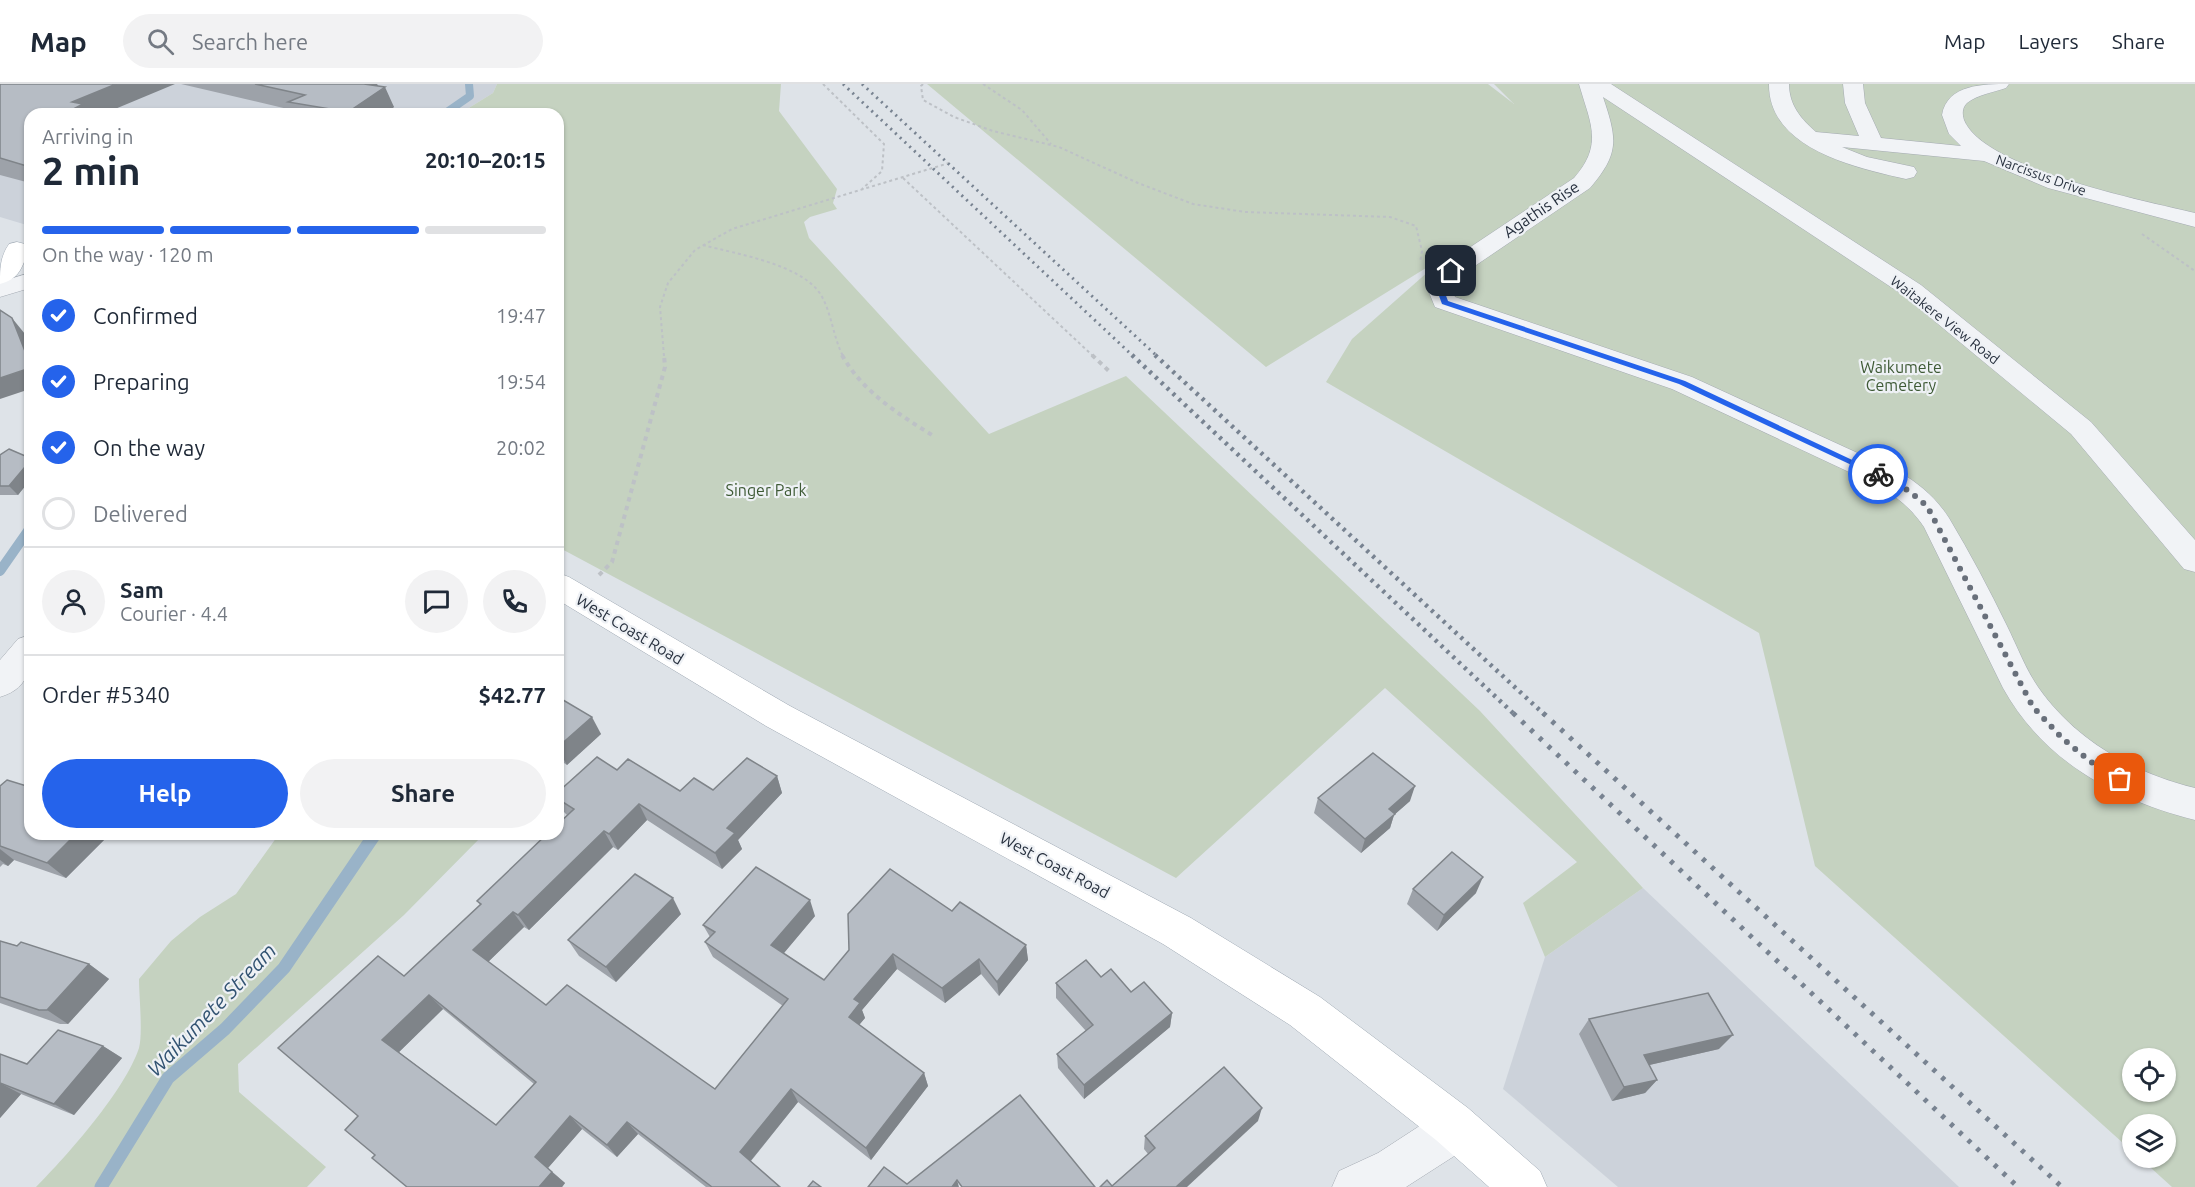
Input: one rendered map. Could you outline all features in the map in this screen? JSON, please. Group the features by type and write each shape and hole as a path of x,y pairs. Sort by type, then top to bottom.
{"main road":[{"path":"0,277 8,273 16,249"},
{"name":"West Coast Road","path":"567,590 778,716 1177,931 1305,1011 1457,1128 1524,1187"}],"street":[{"name":"Agathis Rise","path":"1438,285 1461,263 1582,183 1592,171 1601,158 1605,143 1603,126 1589,84"},
{"name":"Waitakere View Road","path":"1597,84 1912,290 2081,428 2195,561"},
{"path":"1779,84 1778,94 1786,113 1806,137 1836,154 1906,172"},
{"path":"1853,84 1855,104 1872,142"},
{"name":"Narcissus Drive","path":"1999,84 1959,99 1952,110 1951,122 1962,138 1984,154 2033,175 2104,198 2195,220"},
{"path":"1806,137 1984,154"},
{"path":"2104,198 2120,218"},
{"path":"0,290 24,282"},
{"path":"1438,285 1444,302 1706,392 1889,479 1909,491 1927,506 1938,525 2033,707 2062,738 2091,762 2135,787 2195,804"},
{"path":"0,684 24,655"},
{"path":"1355,1187 1394,1169 1457,1128"}],"path":[{"path":"823,84 884,144 885,166 880,176 859,191"},
{"path":"923,84 921,87 923,100 954,117 993,131 1052,145 1138,183 1193,204 1245,212 1390,217 1416,226 1422,251 1420,267 1438,285"},
{"path":"983,84 1022,110 1052,145"},
{"path":"567,590 612,562 664,367 660,307 668,283 679,267 703,245 732,228 949,163"},
{"path":"903,178 1108,371"},
{"path":"2120,218 2195,271"},
{"path":"703,245 798,275 817,289 838,348 859,378 885,405 932,435"}],"shaded area":[{"path":"0,84 497,84 493,93 469,108 24,108 24,224 0,217"},
{"path":"1643,888 1959,1187 1618,1187 1503,1089 1545,957"}],"green space":[{"name":"Singer Park","path":"497,84 781,84 779,111 837,189 833,203 837,209 810,217 804,222 809,238 989,434 1126,376 1480,711 1643,888 1545,957 1523,903 1577,862 1385,688 1176,878 564,550 564,108 469,108 493,93"},
{"name":"Waikumete Cemetery","path":"927,84 1488,84 1514,104 1494,84 2195,84 2195,1187 2172,1187 2151,1168 2176,1168 2176,1114 2122,1114 2122,1142 1815,866 1759,633 1326,382 1352,339 1447,255 1266,367"},
{"path":"275,840 478,840 404,915 238,1064 239,1092 326,1167 307,1187 36,1187 64,1158 109,1102 132,1065 140,1041 139,979 171,941 200,917 236,894"}],"building":[{"path":"0,84 116,84 72,102 83,104 75,108 24,108 24,165 0,158"},
{"path":"255,84 364,84 385,87 354,108 324,108 288,102 305,95"},
{"path":"0,310 12,318 24,349 24,370 0,378"},
{"path":"9,449 24,455 24,468 9,486 0,486 0,455"},
{"path":"564,701 592,717 564,742"},
{"path":"1373,753 1415,786 1389,809 1395,814 1365,839 1318,798"},
{"path":"597,757 617,770 628,759 680,791 694,778 713,790 747,758 777,776 727,828 735,833 715,853 639,804 609,834 604,831 518,915 513,912 473,950 546,1005 567,985 715,1089 788,999 705,942 715,932 703,925 756,867 810,900 771,945 824,980 849,950 848,914 890,869 952,911 960,902 1026,945 997,982 979,959 942,988 893,954 854,999 860,1003 849,1017 924,1073 866,1148 791,1089 740,1152 780,1187 712,1187 627,1122 607,1145 570,1116 535,1157 552,1172 539,1187 407,1187 372,1158 375,1155 345,1130 358,1116 278,1048 378,956 404,976 481,904 477,901 541,840 564,840 564,818 574,809 564,803 564,787","holes":["429,995 536,1082 496,1125 382,1040"]},
{"path":"7,780 24,785 24,840 70,840 47,863 0,846 0,786"},
{"path":"1452,852 1483,877 1444,915 1413,889"},
{"path":"635,874 673,898 606,967 568,940"},
{"path":"0,941 17,946 21,942 89,964 47,1010 39,1010 0,997"},
{"path":"1086,960 1101,977 1111,969 1131,992 1144,982 1172,1013 1084,1085 1057,1054 1093,1025 1056,983"},
{"path":"1708,993 1733,1035 1644,1055 1657,1080 1624,1087 1589,1019"},
{"path":"58,1030 103,1046 54,1104 0,1083 0,1054 27,1064"},
{"path":"1224,1067 1262,1108 1176,1187 1100,1187 1107,1180 1112,1186 1155,1148 1145,1136"},
{"path":"1020,1095 1095,1187 962,1187 957,1180 952,1187 868,1187 884,1167 907,1184"},
{"path":"813,1181 821,1187 808,1187"}],"waterway":[{"name":"Waikumete Stream","path":"453,108 470,96 469,84"},
{"path":"0,571 24,537"},
{"name":"Waikumete Stream","path":"101,1187 168,1078 225,1029 284,968 371,840"}],"railway":[{"path":"843,84 1133,356"},
{"path":"862,84 1157,356"},
{"path":"1132,355 1515,715"},
{"path":"1155,355 1545,715"},
{"path":"1513,713 2018,1187"},
{"path":"1543,713 2062,1187"}],"way so far":[{"path":"1878,474 1909,491 1927,506 2033,707 2062,738 2091,762 2120,779"}],"route":[{"path":"1451,271 1438,285 1444,302 1682,382 1878,474"}]}
